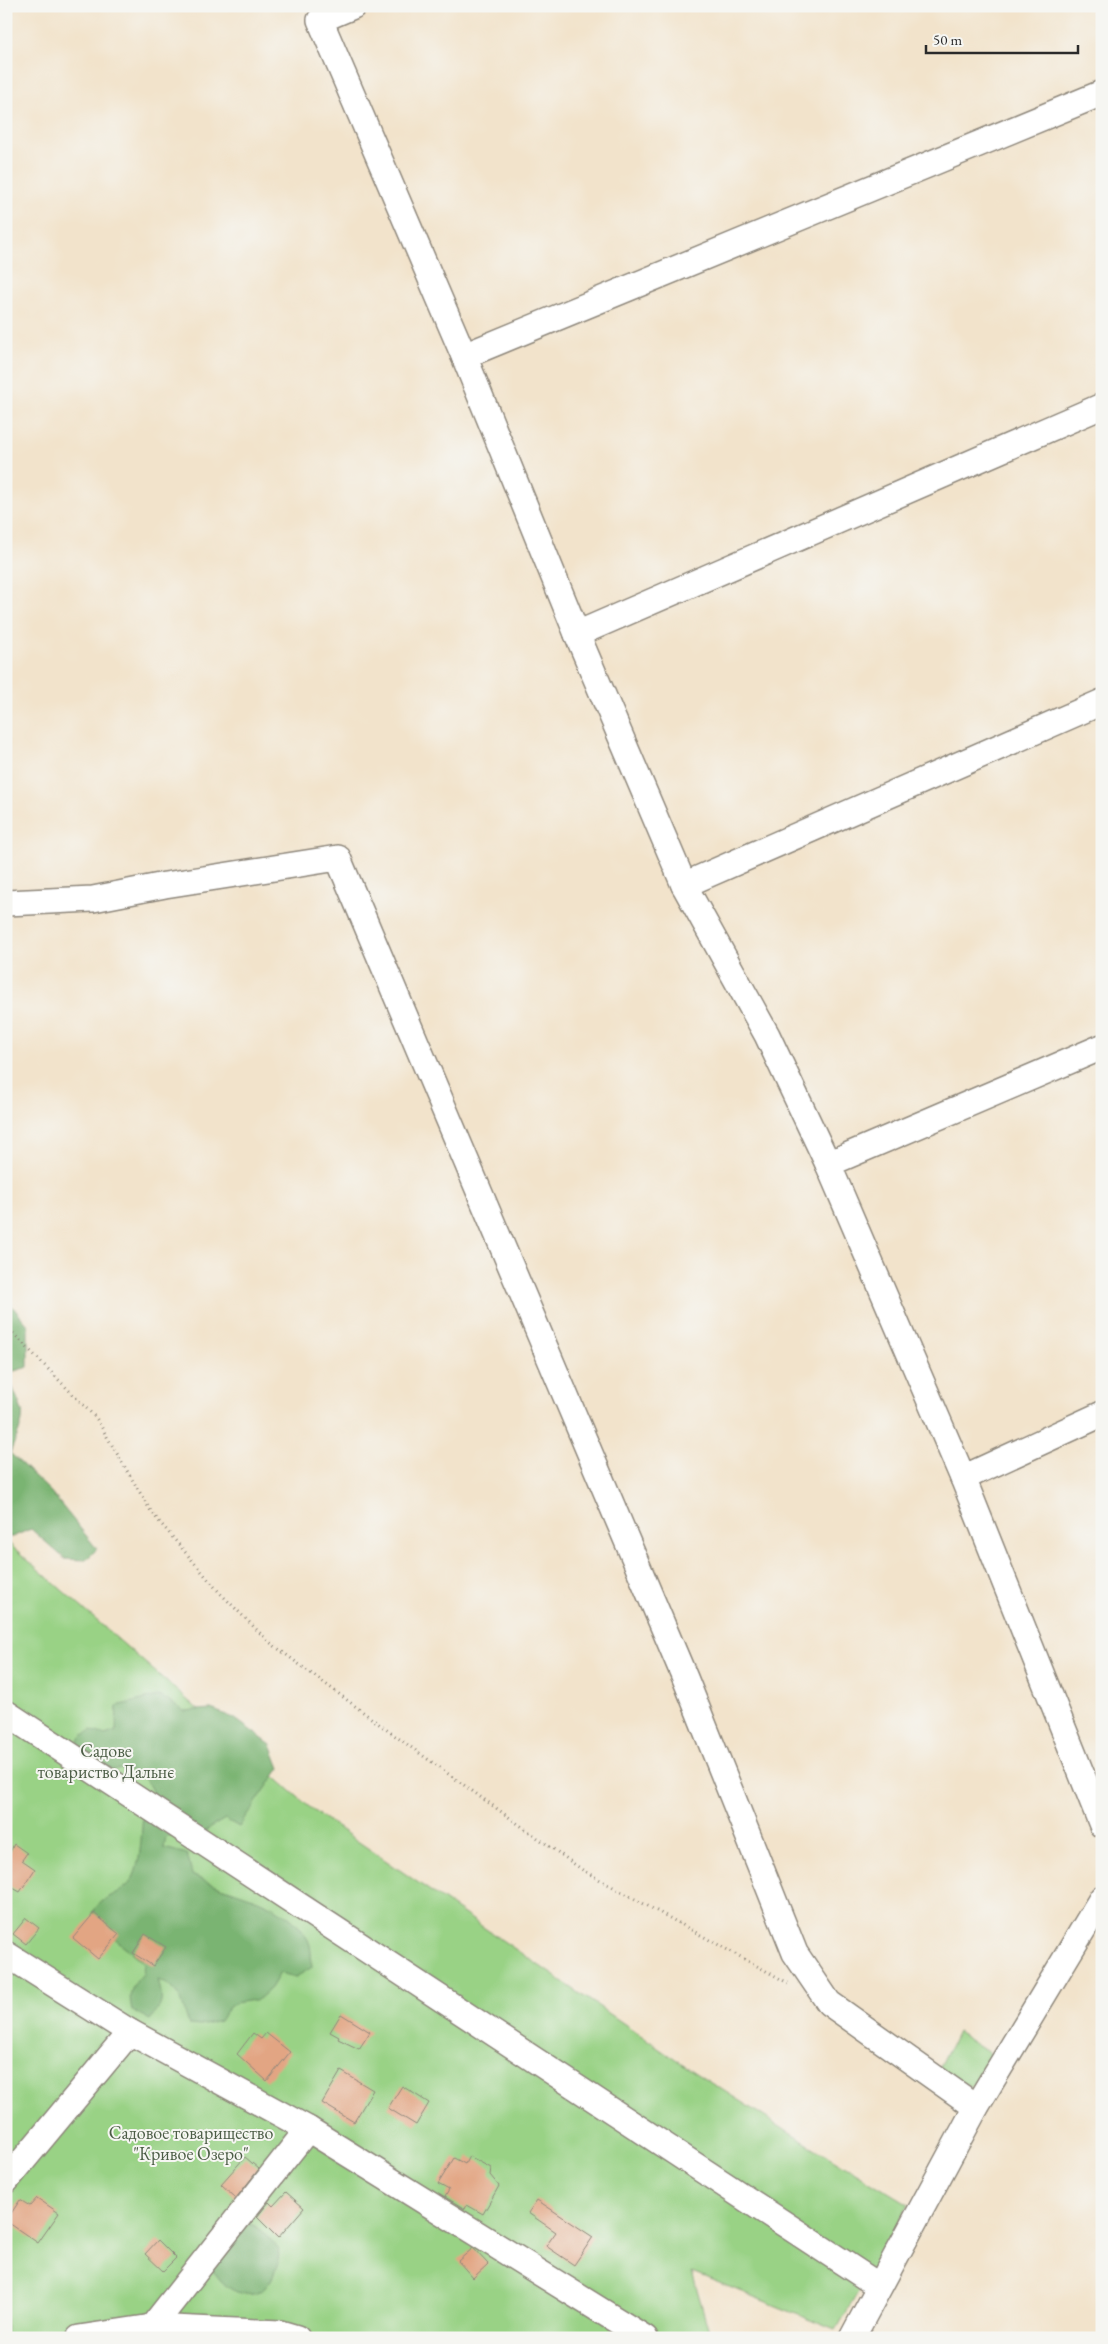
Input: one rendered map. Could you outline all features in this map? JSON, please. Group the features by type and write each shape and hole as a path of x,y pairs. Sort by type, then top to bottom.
{"street":[{"path":"353,6 320,20 464,356 577,634 684,885 767,1035 828,1164 963,1478 1102,1825"},
{"path":"464,356 1102,93"},
{"path":"577,634 1102,406"},
{"path":"684,885 1102,702"},
{"path":"6,903 92,899 338,858 685,1678 795,1953 829,2003 976,2107"},
{"path":"828,1164 1102,1047"},
{"path":"963,1478 1102,1414"},
{"path":"6,1713 879,2286"},
{"path":"852,2338 976,2107 1102,1898"},
{"path":"6,1954 130,2032 308,2130 645,2338"},
{"path":"6,2181 130,2032"},
{"path":"152,2327 308,2130"},
{"path":"80,2338 152,2327 280,2333 297,2338"}],"path":[{"path":"6,1326 96,1418 152,1513 219,1592 268,1642 584,1871 793,1985"}],"green space":[{"path":"6,1299 28,1325 28,1367 7,1373 23,1416 10,1453 50,1491 97,1549 86,1560 65,1559 31,1529 12,1537 6,1537"},
{"path":"6,1541 315,1812 693,2071 796,2137 909,2205 836,2330 692,2272 711,2338 6,2338"},
{"name":"Садове товариство Дальнє","path":"158,1696 168,1700 184,1711 211,1709 234,1718 271,1745 280,1768 239,1827 225,1819 203,1832 166,1837 164,1848 187,1854 192,1875 206,1882 256,1899 286,1915 299,1926 308,1940 311,1950 312,1967 296,1977 280,1973 271,1988 259,1999 235,2003 228,2008 220,2021 200,2026 189,2025 180,1998 176,1992 166,1983 158,1980 161,2001 158,2010 150,2020 132,2010 130,1999 132,1990 143,1974 144,1963 98,1924 93,1912 101,1903 122,1890 132,1880 136,1872 140,1852 143,1813 156,1805 147,1782 137,1773 122,1769 113,1770 74,1747 82,1736 91,1730 105,1735 116,1731 117,1706"},
{"path":"957,2032 992,2055 971,2088 939,2069"},
{"path":"244,2223 260,2229 279,2250 272,2279 260,2292 251,2294 242,2294 231,2289 222,2282 210,2267"}],"building":[{"path":"14,1844 27,1853 22,1860 35,1869 20,1892 6,1884 6,1849 10,1852"},
{"path":"94,1913 119,1934 98,1959 73,1938"},
{"path":"26,1918 39,1928 26,1944 13,1934"},
{"path":"145,1934 166,1947 153,1966 133,1953"},
{"path":"341,2014 370,2032 359,2049 338,2039 339,2037 330,2032"},
{"path":"253,2033 261,2039 266,2033 290,2052 267,2081 237,2054"},
{"path":"341,2071 373,2090 354,2122 322,2103"},
{"path":"402,2086 429,2103 416,2125 388,2108"},
{"path":"469,2156 491,2168 490,2175 499,2186 483,2214 467,2205 465,2209 445,2197 449,2190 438,2184 454,2158 465,2164"},
{"path":"245,2157 259,2169 236,2198 221,2184"},
{"path":"286,2192 304,2208 278,2238 257,2217 269,2202 273,2206"},
{"path":"37,2198 59,2213 38,2243 6,2221 20,2200 30,2206"},
{"path":"537,2200 593,2237 574,2265 546,2246 556,2232 528,2213"},
{"path":"158,2240 176,2258 163,2271 145,2254"},
{"path":"473,2248 488,2264 473,2278 458,2261"}],"park label":[{"name":"Садовое товарищество \"Кривое Озеро\"","path":"191,2143"}]}
